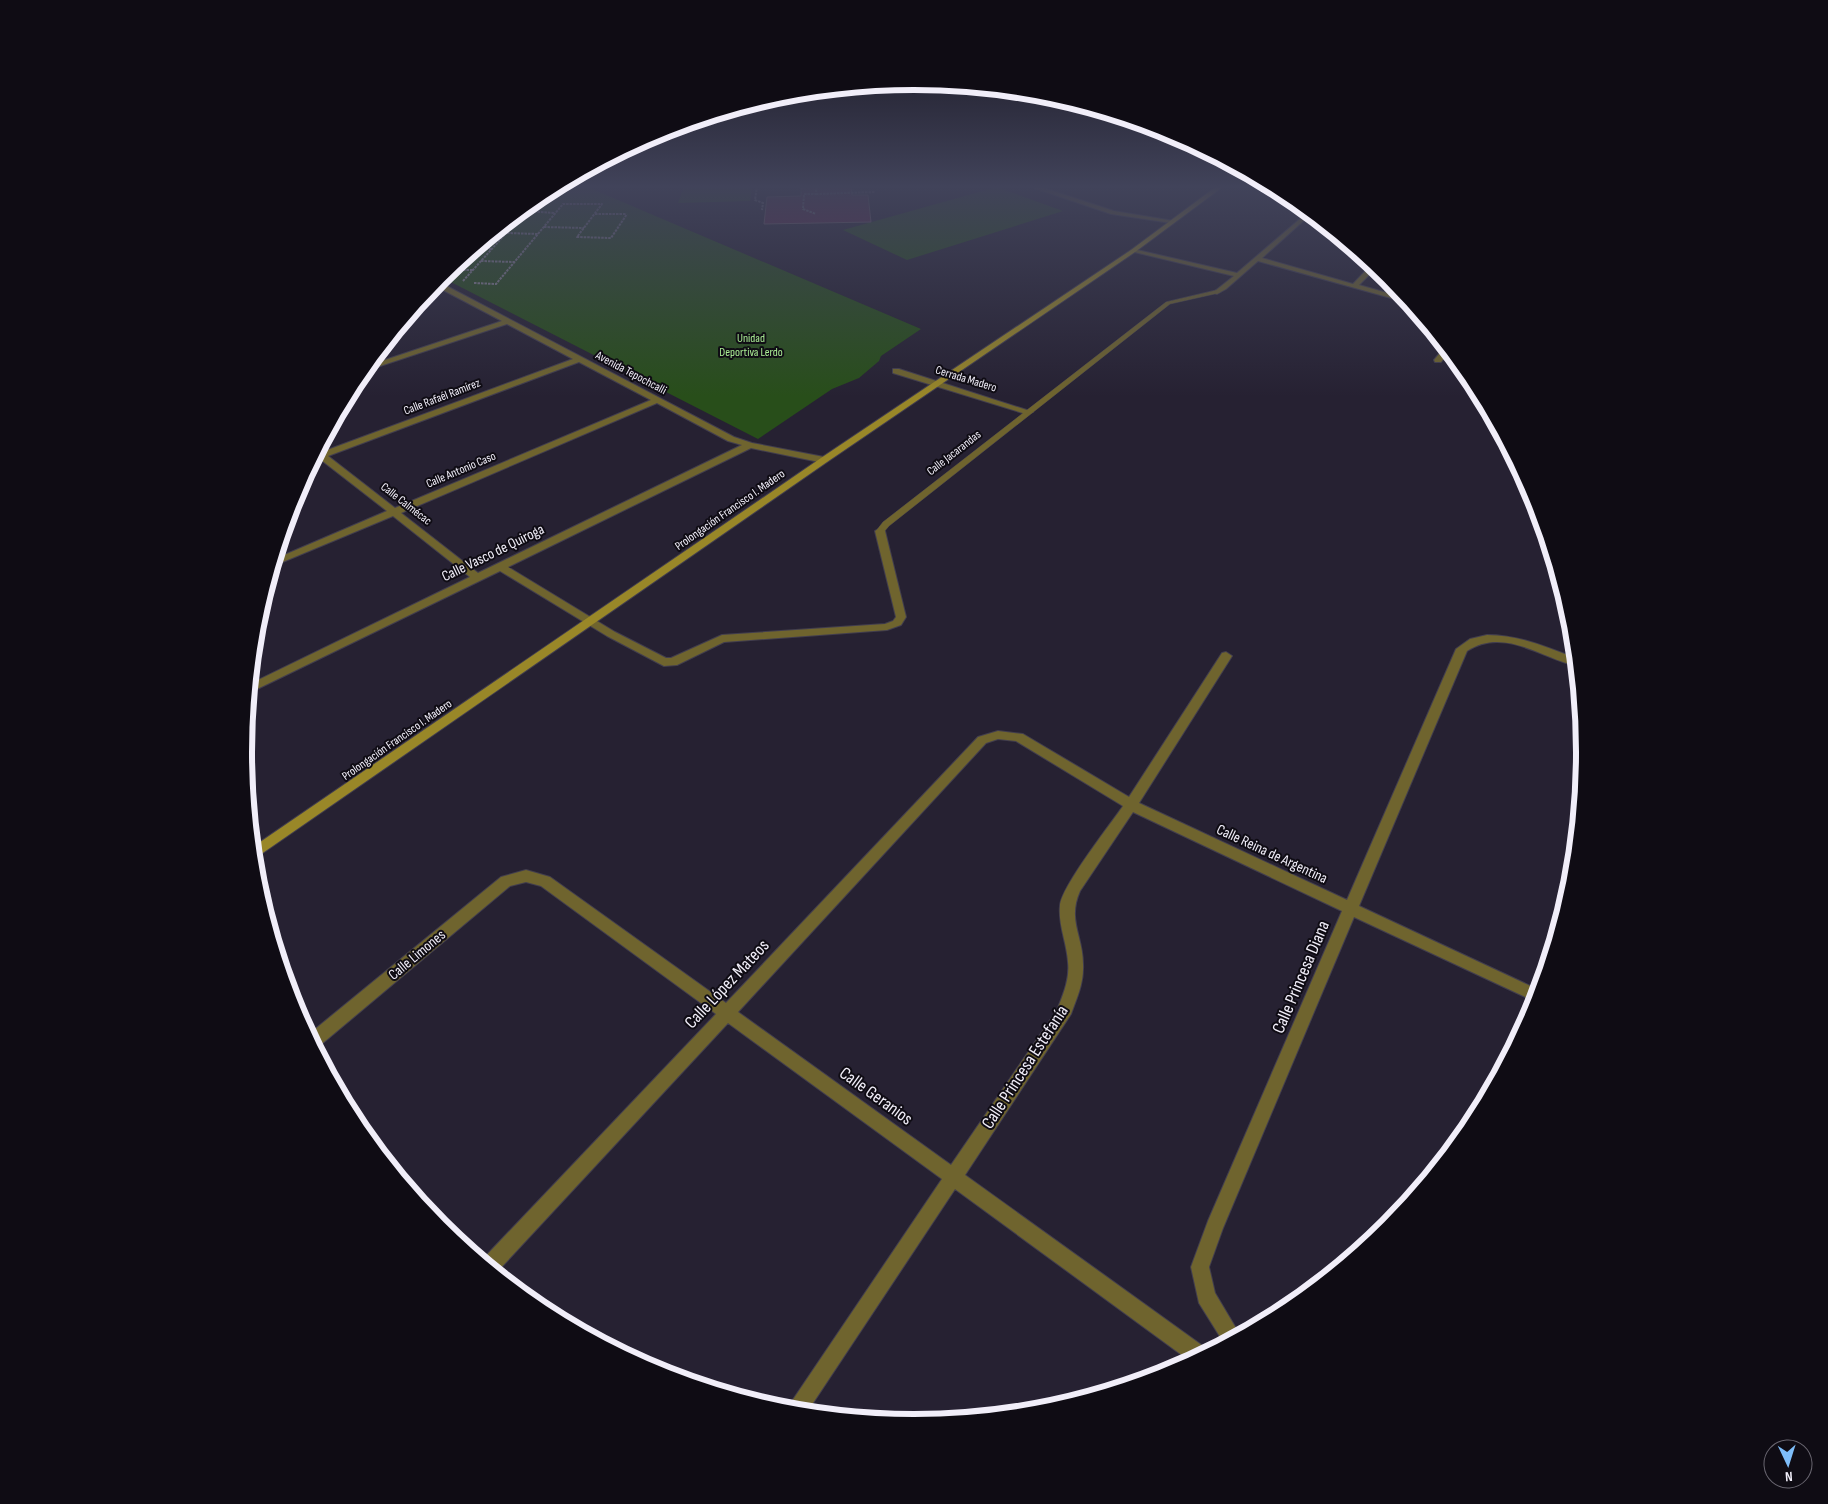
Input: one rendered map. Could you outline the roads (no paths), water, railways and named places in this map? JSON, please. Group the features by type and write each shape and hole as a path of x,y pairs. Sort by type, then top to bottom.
{"main road":[{"name":"Prolongación Francisco I. Madero","path":"260,849 824,460 1125,256"}],"street":[{"path":"1156,256 1239,275"},
{"name":"Calle Jacarandas","path":"1217,292 1260,256"},
{"path":"1257,259 1395,298"},
{"path":"1354,286 1369,271"},
{"name":"Avenida Tepochcalli","path":"444,287 731,439 750,445 824,460"},
{"path":"377,366 508,321"},
{"path":"1438,360 1442,354"},
{"name":"Calle Rafaél Ramírez","path":"323,453 579,359"},
{"name":"Cerrada Madero","path":"896,370 1029,412"},
{"name":"Calle Antonio Caso","path":"281,561 657,400"},
{"name":"Calle Vasco de Quiroga","path":"256,686 750,445"},
{"name":"Calle Calmécac","path":"321,457 478,578"},
{"name":"Calle Jacarandas","path":"590,622 664,662 673,662 722,639 887,627 897,623 901,617 880,532"},
{"path":"500,567 590,622"},
{"name":"Calle Princesa Diana","path":"1229,1334 1206,1296 1200,1267 1214,1227 1462,650 1469,642 1480,638 1504,638 1569,660"},
{"name":"Calle Princesa Estefanía","path":"801,1404 1063,1014 1074,987 1076,963 1068,923 1068,904 1074,888 1131,805 1226,656"},
{"name":"Calle Reina de Argentina","path":"998,735 1019,737 1131,805 1531,993"},
{"name":"Calle López Mateos","path":"493,1262 982,740 998,735"},
{"name":"Calle Geranios","path":"526,876 544,881 1194,1352"},
{"name":"Calle Limones","path":"317,1038 506,881 526,876"}],"lane":[{"name":"Calle Jacarandas","path":"880,532 886,524 1168,303 1217,292"}],"park label":[{"name":"Unidad Deportiva Lerdo","path":"751,345"}]}
